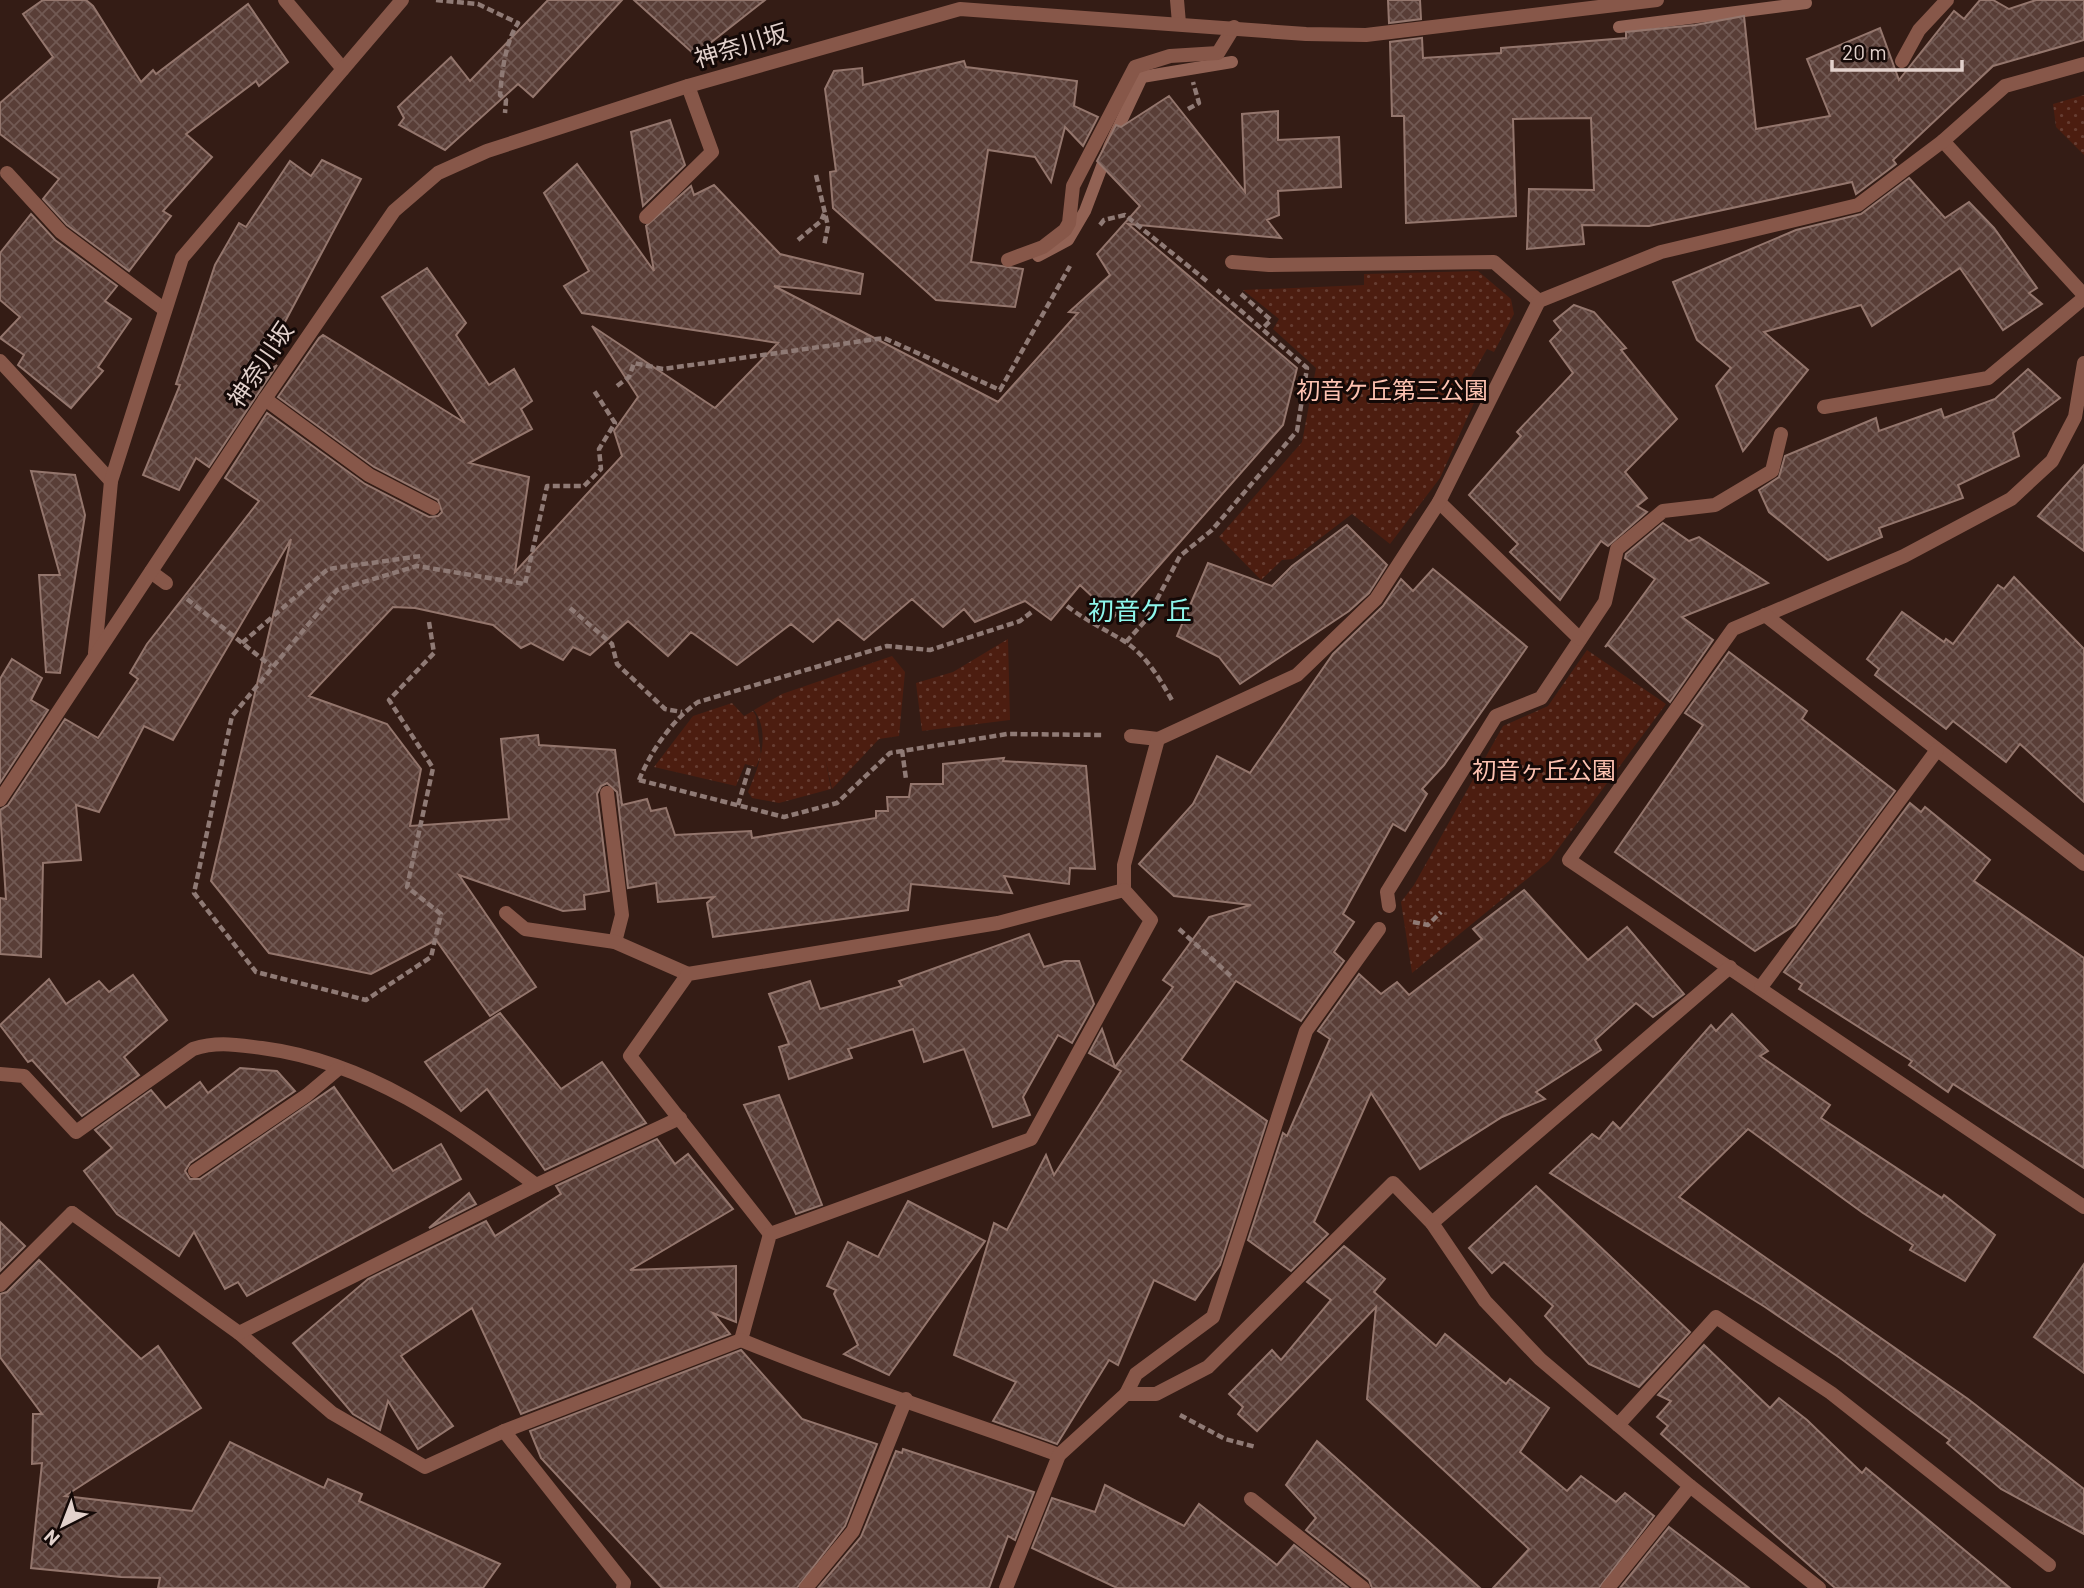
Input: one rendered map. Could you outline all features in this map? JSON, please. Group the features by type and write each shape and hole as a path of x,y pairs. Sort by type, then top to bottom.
{"street":[{"path":"285,0 343,69"},
{"path":"95,654 111,481 183,258 402,0"},
{"path":"1177,0 1179,23"},
{"name":"神奈川坂","path":"0,800 265,399 394,211 416,189 438,173 507,145 688,86 958,4 1179,23 1366,35 1603,3 1657,0"},
{"path":"1902,61 1919,30 1947,0"},
{"path":"1008,260 1043,247 1065,230 1069,223 1073,186 1135,67 1170,56 1218,53 1234,27"},
{"path":"1131,736 1158,739 1297,676 1376,599 1439,502 1539,301 1661,252 1858,205 1943,141 2005,86 2084,64"},
{"path":"646,217 712,152 688,86"},
{"path":"1824,407 1989,378 2084,296 1943,141"},
{"path":"7,173 61,232 165,310"},
{"path":"1232,262 1269,265 1494,262 1539,301"},
{"path":"0,361 111,481"},
{"path":"2084,363 2075,417 2052,461 2011,499 1904,556 1733,629 1569,860 1761,986 2084,1207"},
{"path":"265,399 369,475 433,508"},
{"path":"1389,906 1387,892 1496,716 1541,698 1605,602 1617,549 1663,510 1715,505 1772,471 1782,434"},
{"path":"1439,502 1580,639"},
{"path":"151,572 166,583"},
{"path":"1765,615 2084,864"},
{"path":"770,1234 1031,1139 1151,920 1124,890 1124,865 1158,739"},
{"path":"1761,986 1937,750"},
{"path":"607,793 622,915 615,942"},
{"path":"506,913 525,929 615,942 688,974 999,923 1124,890"},
{"path":"1006,1588 1059,1455 1126,1394 1136,1374 1213,1317 1306,1031 1379,929"},
{"path":"1432,1223 1730,967"},
{"path":"688,974 631,1056 770,1234"},
{"path":"0,1074 24,1076 76,1132 193,1049 215,1042 297,1053 401,1092 448,1120 536,1185"},
{"path":"195,1171 307,1095 338,1069"},
{"path":"239,1333 536,1185 680,1118"},
{"path":"1126,1394 1156,1394 1208,1367 1394,1183 1432,1223 1485,1301 1540,1359 1690,1486 1819,1588"},
{"path":"0,1285 72,1213 239,1333 332,1413 425,1467 504,1431 741,1339 833,1378 906,1399 1059,1455"},
{"path":"741,1339 770,1234"},
{"path":"1618,1426 1716,1317 1832,1393 2049,1565"},
{"path":"806,1588 853,1531 906,1399"},
{"path":"504,1431 624,1583 623,1588"},
{"path":"1608,1588 1690,1486"},
{"path":"1251,1499 1363,1588"}],"path":[{"path":"436,0 478,4 518,23 512,32 501,78 500,95 506,100 504,128 507,145"},
{"path":"1188,109 1199,103"},
{"path":"816,175 828,226 824,246"},
{"path":"798,240 821,221 825,213"},
{"path":"1104,220 1125,215 1307,368 1297,431 1212,530 1180,556 1146,620 1126,642"},
{"path":"617,386 629,377 635,363 663,369 884,338 1000,390 1070,266"},
{"path":"1235,289 1270,320 1262,329"},
{"path":"429,622 434,653 389,700 433,768 407,887 441,914 431,957 366,1000 256,972 194,893 232,716 337,590 417,566 525,584 547,486 584,486 601,469 599,449 615,423 593,389"},
{"path":"242,643 328,569 421,556"},
{"path":"1067,606 1091,625 1126,642 1155,671 1186,727"},
{"path":"197,607 271,666"},
{"path":"570,608 612,644 617,664 655,700 665,709 683,712"},
{"path":"1033,611 1020,621 930,650 887,646 698,702 683,712 645,766 639,780 784,817 837,803 890,752 1007,734 1131,736"},
{"path":"902,750 906,779"},
{"path":"738,805 750,765"},
{"path":"1151,920 1166,916 1233,978"},
{"path":"1179,1414 1225,1439 1256,1447"}],"green space":[{"path":"2084,95 2084,155 2056,127 2053,104"},
{"name":"初音ケ丘第三公園","path":"1478,271 1511,299 1514,314 1494,352 1487,349 1471,377 1482,385 1440,478 1390,544 1352,514 1293,559 1282,560 1261,580 1219,537 1302,442 1316,368 1273,329 1279,319 1243,290 1364,285 1364,274"},
{"path":"1008,639 1010,720 922,731 916,683 953,672"},
{"name":"初音ヶ丘公園","path":"1587,650 1666,704 1549,861 1412,973 1401,902 1414,885 1503,726 1548,706"},
{"path":"892,656 905,672 899,736 879,739 832,789 825,757 831,789 779,803 752,798 748,792 763,741 762,730 754,710 782,694"},
{"path":"732,703 744,716 753,711 756,716 761,755 756,767 745,764 736,786 654,767 693,716"}],"building":[{"path":"43,0 86,0 93,6 141,82 153,70 156,74 248,4 288,62 259,86 256,81 186,134 212,157 163,211 171,216 129,271 67,225 43,199 59,179 0,134 0,103 53,57 23,14"},
{"path":"548,0 622,0 533,97 518,84 445,150 399,125 404,118 398,107 451,57 470,81"},
{"path":"634,0 765,0 695,55"},
{"path":"1388,0 1420,0 1421,19 1389,23"},
{"path":"1980,0 1993,0 2009,9 2036,0 2084,0 2084,40 1993,66 1893,160 1896,164 1856,194 1852,182 1649,226 1582,225 1584,244 1527,249 1529,189 1594,190 1591,118 1513,119 1516,216 1406,223 1404,116 1392,116 1390,42 1422,38 1423,58 1501,53 1501,48 1626,38 1626,32 1695,25 1744,16 1756,129 1830,116 1807,59 1880,28 1899,80 1954,11 1964,19"},
{"path":"964,61 966,67 1077,81 1074,106 1098,117 1083,146 1065,127 1051,182 1035,157 988,150 971,262 1023,269 1015,307 936,300 833,208 830,172 836,171 825,89 834,71 862,68 863,85"},
{"path":"1169,96 1245,192 1242,114 1278,111 1278,140 1339,137 1341,187 1278,191 1279,215 1267,220 1281,238 1128,224 1297,368 1283,425 1114,617 1080,585 1051,620 1025,601 975,622 964,609 943,627 912,599 864,640 838,619 813,642 791,624 737,665 691,632 668,656 628,621 590,655 573,647 563,660 531,643 521,648 493,625 415,608 393,607 309,696 387,724 421,769 410,826 509,819 501,739 538,735 539,745 615,750 622,805 647,799 651,811 666,808 675,835 751,831 752,838 876,818 876,811 888,811 887,797 909,797 911,784 943,784 943,764 1004,758 1003,761 1086,766 1095,869 1070,868 1069,884 1004,876 1012,893 911,884 908,910 713,937 707,903 714,897 658,902 656,883 628,888 617,792 607,783 601,786 597,794 609,891 584,895 585,909 563,911 459,875 536,987 490,1016 436,940 371,974 269,953 211,881 291,539 173,740 144,726 99,812 76,805 81,860 43,863 41,957 0,954 0,898 6,899 0,810 8,805 65,719 98,738 138,679 130,673 147,644 259,501 225,478 267,413 365,484 429,517 438,516 442,512 438,500 374,467 278,397 323,335 465,423 382,297 427,268 466,323 456,335 489,385 514,369 532,401 521,409 532,429 469,463 529,477 515,572 622,456 614,431 638,397 592,326 715,408 778,343 582,313 564,286 589,271 544,193 577,164 654,271 646,226 691,186 694,195 714,185 780,254 863,274 860,294 774,286 998,402 1078,313 1069,312 1110,275 1097,254 1140,206 1097,161 1116,125 1121,127"},
{"path":"670,120 685,165 643,206 631,132"},
{"path":"322,160 361,179 254,380 277,365 209,467 196,458 179,490 143,475 180,385 176,384 215,265 239,223 246,227 290,161 311,176"},
{"path":"1909,178 1945,218 1969,202 1994,228 2037,288 2029,293 2042,304 2003,330 1960,268 1872,326 1861,305 1764,332 1808,370 1743,451 1716,386 1731,368 1697,340 1673,282 1796,230 1861,214"},
{"path":"31,214 55,240 117,286 105,301 131,319 98,367 103,371 71,408 18,365 24,355 0,338 20,317 0,300 0,253"},
{"path":"1574,305 1594,312 1626,348 1621,350 1677,419 1625,472 1647,498 1637,506 1647,512 1608,546 1601,541 1560,600 1510,552 1518,544 1469,495 1521,436 1517,432 1573,373 1550,341 1561,330 1554,321"},
{"path":"2028,369 2060,398 2013,433 2019,456 1958,485 1963,498 1879,528 1882,537 1828,560 1769,512 1759,490 1779,477 1785,456 1876,418 1879,431 1941,409 1944,418 1995,399"},
{"path":"2084,465 2084,551 2038,516"},
{"path":"31,471 75,475 85,515 60,673 46,672 39,575 60,575"},
{"path":"1663,523 1689,541 1699,537 1768,583 1682,617 1713,640 1670,702 1608,645 1605,647 1655,579 1625,558 1626,554"},
{"path":"1347,525 1387,565 1369,593 1349,611 1240,684 1219,657 1177,636 1208,563 1272,586 1292,566"},
{"path":"1433,569 1527,647 1444,765 1422,789 1427,794 1405,831 1393,824 1343,914 1354,922 1334,952 1344,961 1301,1021 1236,981 1181,1060 1267,1121 1220,1265 1195,1300 1154,1280 1118,1365 1109,1360 1057,1444 993,1421 1016,1382 954,1355 994,1223 1007,1230 1046,1155 1054,1175 1121,1071 1089,1053 1102,1029 1115,1067 1173,987 1163,980 1209,917 1251,905 1174,896 1139,864 1193,804 1217,756 1250,773 1333,654 1383,606 1401,579 1413,591"},
{"path":"2014,577 2084,649 2084,802 2020,744 2006,762 1953,721 1946,729 1875,675 1879,669 1867,659 1902,612 1944,642 1946,639 1953,644 1998,585 2004,589"},
{"path":"1729,652 1807,711 1802,719 1895,791 1795,925 1755,951 1615,852 1703,725 1685,713"},
{"path":"12,659 42,678 31,700 48,710 0,783 0,679"},
{"path":"1910,803 1921,812 1925,807 1990,860 1974,881 2084,958 2084,1168 1953,1084 1948,1092 1909,1065 1912,1061 1799,989 1802,984 1784,972"},
{"path":"1524,890 1588,960 1627,927 1684,994 1653,1017 1636,1003 1595,1040 1601,1050 1536,1092 1545,1099 1502,1117 1420,1169 1371,1093 1314,1222 1328,1234 1291,1271 1248,1240 1283,1133 1287,1136 1330,1039 1318,1031 1359,974 1381,994 1397,982 1409,995 1482,939 1473,929"},
{"path":"1029,934 1044,967 1065,961 1079,961 1094,1004 1072,1043 1058,1035 1023,1097 1030,1115 993,1127 964,1049 924,1062 913,1029 848,1049 852,1058 789,1079 779,1047 789,1044 769,994 810,981 820,1009 902,986 899,981"},
{"path":"133,975 167,1020 124,1057 139,1075 82,1116 32,1060 28,1062 0,1025 49,979 66,1004 99,981 109,992"},
{"path":"500,1013 561,1089 602,1062 646,1123 545,1170 487,1089 461,1111 425,1062"},
{"path":"1732,1014 1768,1051 1760,1056 1830,1105 1821,1118 1942,1198 1944,1195 1995,1235 1965,1281 1910,1250 1913,1245 1863,1213 1748,1129 1679,1197 1968,1399 2084,1489 2084,1534 2001,1489 1947,1443 1950,1440 1840,1358 1765,1307 1550,1173 1592,1134 1599,1139 1613,1122 1620,1129 1711,1025 1716,1031"},
{"path":"240,1068 277,1071 295,1091 190,1163 185,1171 190,1179 200,1179 334,1087 393,1171 441,1144 461,1179 247,1296 238,1282 225,1289 194,1232 179,1256 117,1214 84,1171 112,1148 95,1130 151,1090 166,1108 200,1082 208,1093"},
{"path":"779,1095 822,1205 796,1214 744,1105"},
{"path":"657,1139 675,1164 688,1154 733,1209 630,1270 736,1266 736,1322 713,1313 730,1334 521,1414 472,1308 401,1356 453,1426 418,1449 388,1401 380,1430 353,1414 293,1343 368,1279 486,1221 495,1236 561,1194 556,1186"},
{"path":"1536,1186 1690,1332 1639,1387 1589,1364 1545,1316 1553,1306 1504,1262 1492,1273 1469,1248"},
{"path":"469,1193 476,1204 429,1228"},
{"path":"908,1201 985,1241 889,1375 844,1354 858,1345 834,1294 836,1290 827,1286 848,1242 878,1257"},
{"path":"0,1222 25,1246 0,1271"},
{"path":"1344,1246 1385,1279 1374,1292 1436,1346 1445,1334 1506,1384 1510,1379 1549,1408 1520,1452 1567,1491 1581,1476 1616,1502 1625,1493 1654,1516 1599,1588 1493,1588 1529,1549 1367,1399 1376,1307 1257,1431 1238,1414 1243,1407 1229,1394 1272,1350 1281,1360 1331,1300 1307,1282"},
{"path":"39,1260 141,1359 158,1346 201,1408 65,1496 192,1511 230,1442 324,1488 328,1479 362,1494 359,1501 500,1564 483,1588 158,1588 160,1578 31,1568 42,1463 32,1464 33,1414 42,1414 0,1357 0,1294 7,1292"},
{"path":"2084,1264 2084,1373 2034,1337"},
{"path":"1704,1345 1770,1408 1779,1398 1807,1420 1862,1473 1866,1468 2010,1588 1835,1588 1661,1434 1668,1426 1657,1417 1671,1401 1658,1395"},
{"path":"741,1350 802,1419 877,1444 845,1526 797,1588 662,1588 541,1458 530,1431"},
{"path":"1317,1441 1480,1588 1372,1588 1369,1580 1306,1530 1316,1518 1286,1485"},
{"path":"903,1449 1034,1492 1015,1540 1008,1536 989,1588 818,1588 861,1537 896,1451 902,1453"},
{"path":"1105,1485 1184,1526 1199,1504 1277,1565 1294,1545 1348,1588 1117,1588 1032,1548 1052,1498 1095,1512"},
{"path":"1669,1527 1749,1588 1620,1588"}],"waterway":[{"path":"1619,27 1806,3"},
{"path":"1038,256 1068,240 1085,211 1110,145 1142,77 1232,62"}],"district":[{"name":"初音ケ丘","path":"1140,611"}]}
